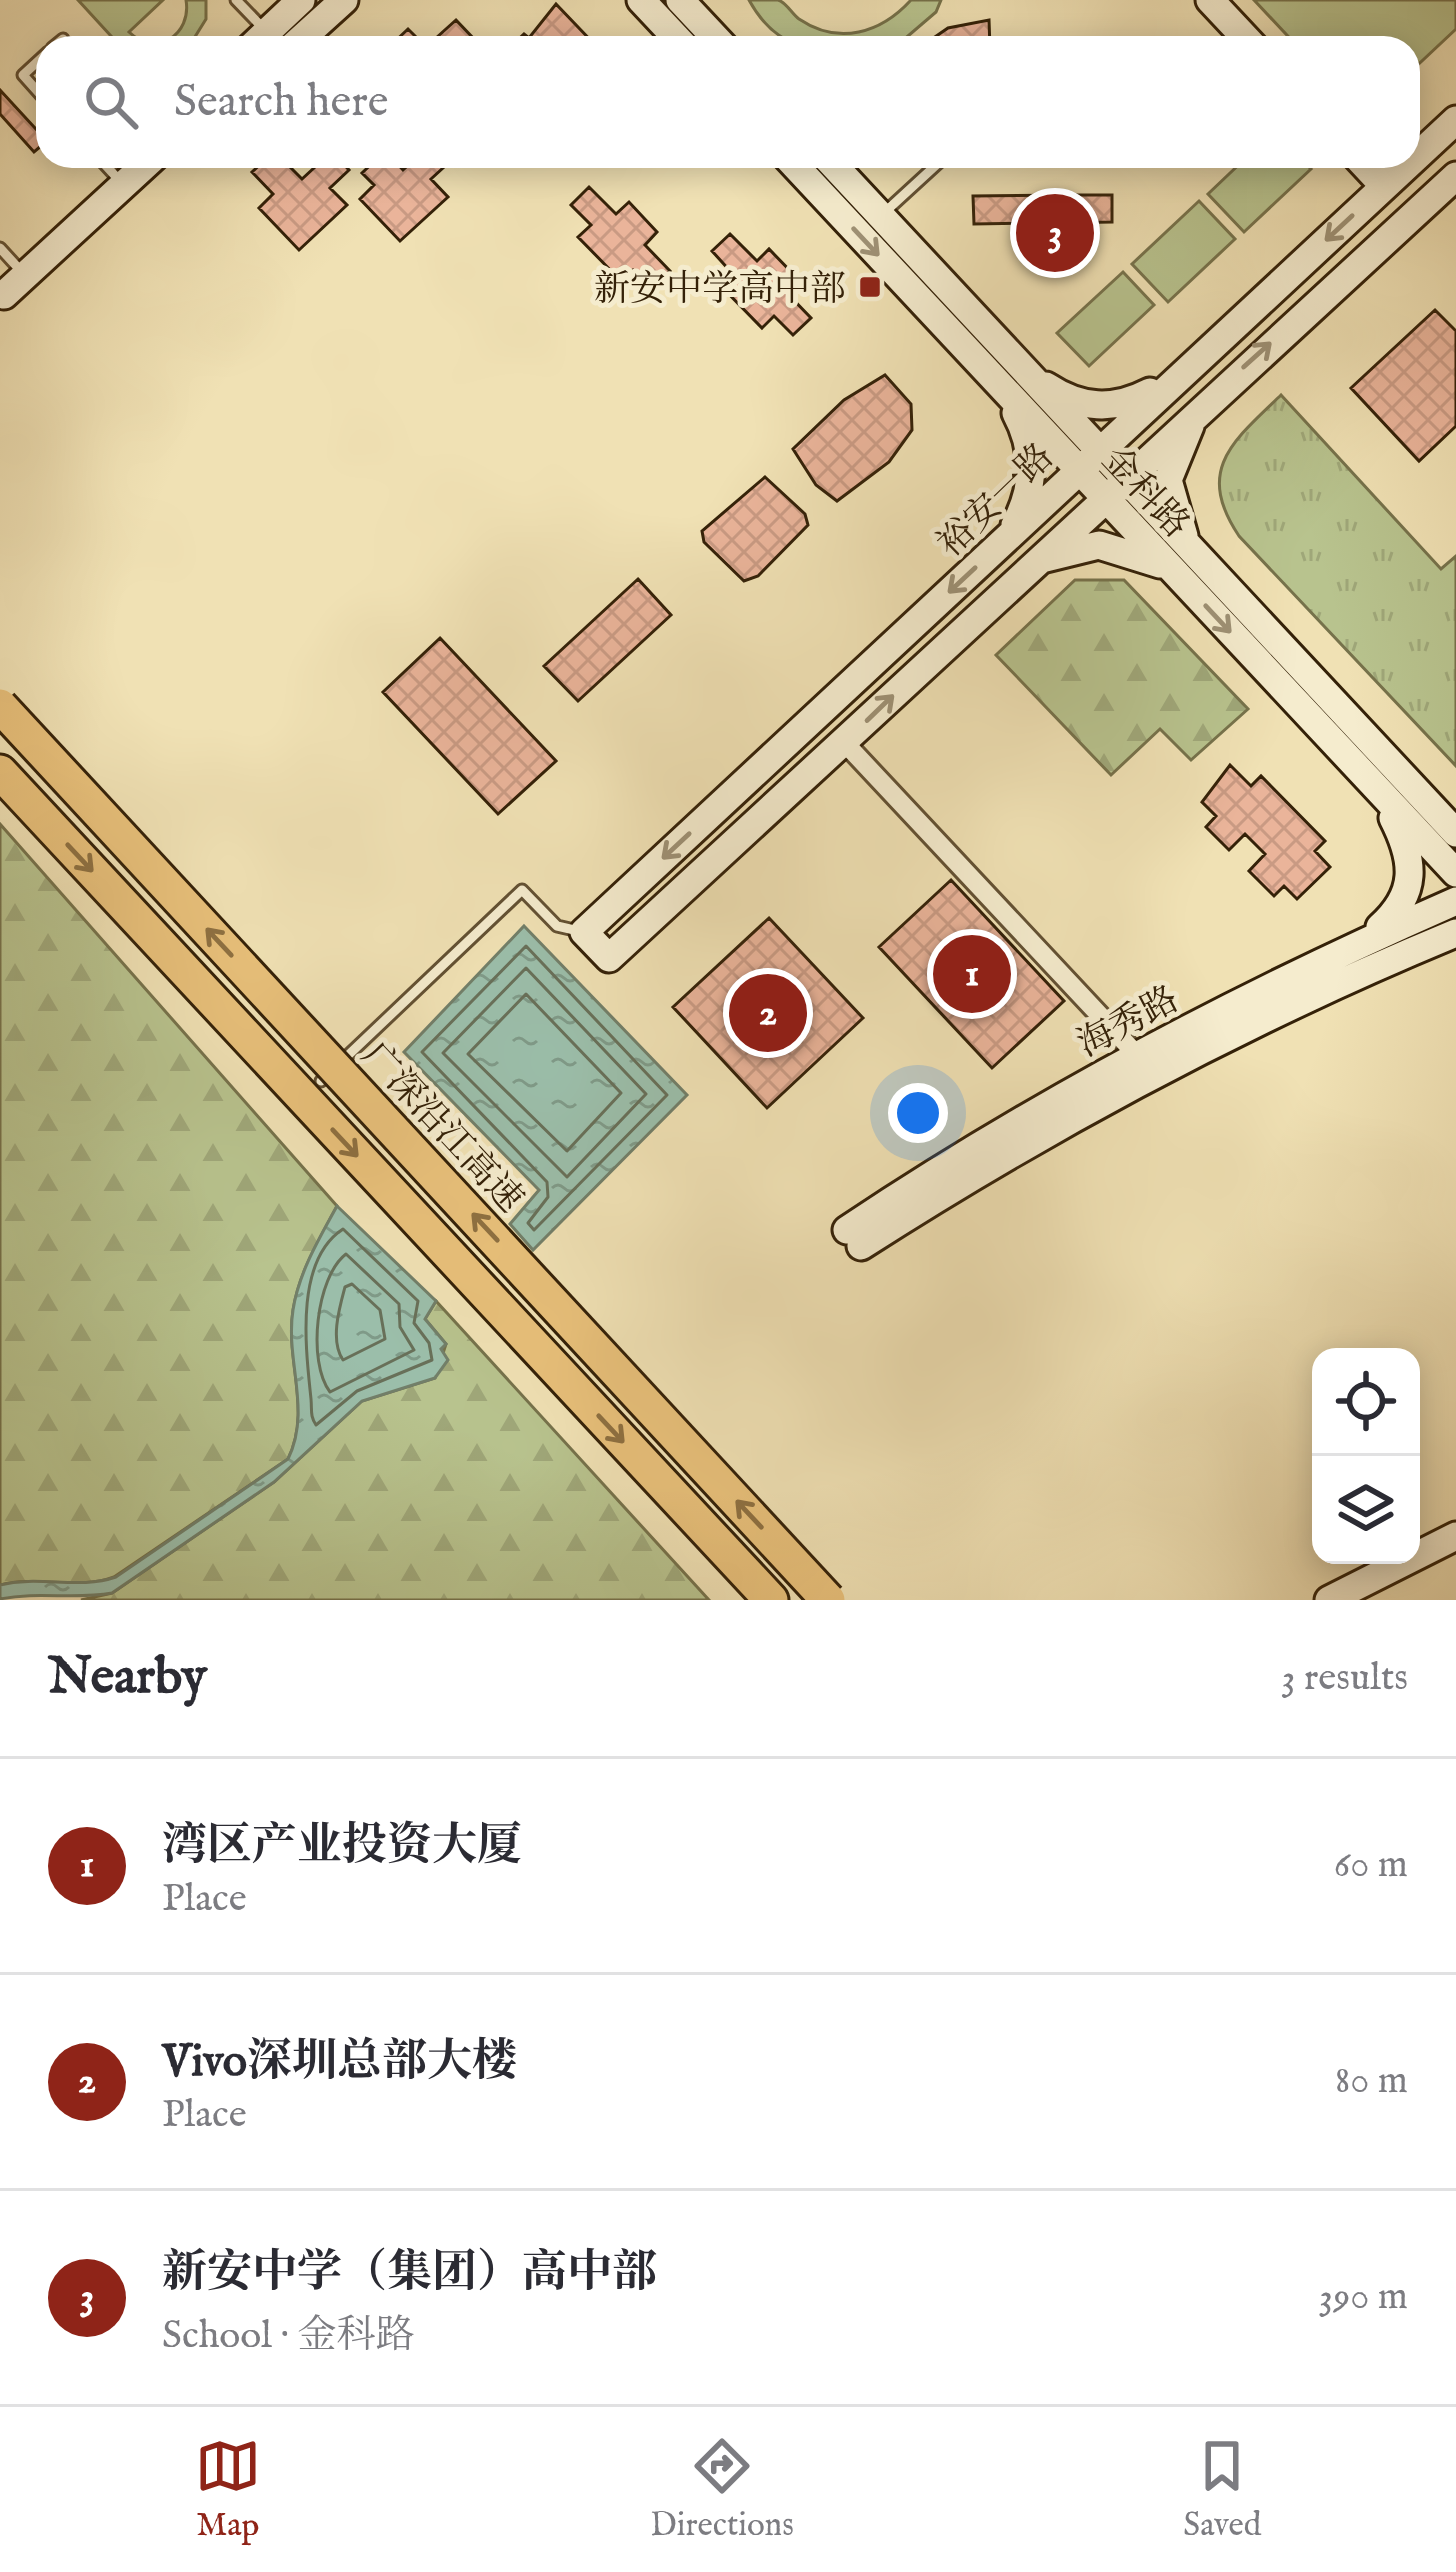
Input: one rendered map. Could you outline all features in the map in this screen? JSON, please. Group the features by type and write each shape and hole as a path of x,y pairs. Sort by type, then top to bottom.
{"highway":[{"name":"广深沿江高速","path":"0,706 828,1600"},
{"path":"0,772 771,1600"}],"main road":[{"path":"262,36 301,0"},
{"path":"304,36 344,0"},
{"path":"641,0 675,36"},
{"path":"680,0 714,36"},
{"path":"1210,0 1244,36"},
{"name":"裕安一路","path":"1420,153 1456,120"},
{"path":"2,297 142,168"},
{"name":"金科路","path":"798,168 1014,381 1180,559 1456,833"},
{"name":"金科路","path":"836,168 881,216 1014,381"},
{"path":"1367,168 1384,186"},
{"name":"裕安一路","path":"1404,168 584,932 609,958 1456,176"},
{"path":"1014,381 1105,406 1134,400 1175,378"},
{"path":"1008,537 1023,510 1032,464 1014,381"},
{"path":"1032,563 1099,545 1180,559 1168,480 1177,451 1205,403"},
{"name":"金科路","path":"1180,559 1456,873"},
{"path":"1364,941 1396,913 1411,883 1406,844 1377,788"},
{"path":"1428,803 1456,819"},
{"name":"海秀路","path":"1456,901 1136,1054 968,1149 854,1238 1098,1102 1345,979 1456,933"},
{"path":"1345,979 1456,955"},
{"path":"1329,1600 1456,1536"},
{"path":"1368,1600 1456,1556"}],"street":[{"path":"844,742 1136,1054"}],"lane":[{"path":"236,0 256,36"},
{"path":"36,63 23,75 36,90"},
{"path":"109,168 124,184"},
{"path":"881,216 933,168"},
{"path":"0,248 26,276"},
{"path":"321,1081 522,890 557,926 584,932"}],"green space":[{"path":"78,0 163,0 129,32 134,36 111,36"},
{"path":"186,0 206,0 206,19 195,36 173,36 183,23"},
{"path":"749,0 778,0 814,27 844,34 873,28 911,0 941,0 936,12 908,36 782,36"},
{"path":"1254,0 1456,0 1456,29 1420,63 1420,36 1288,36"},
{"path":"1235,168 1311,169 1244,232 1208,194"},
{"path":"1199,201 1235,239 1168,302 1132,264"},
{"path":"1123,272 1154,305 1089,366 1057,333"},
{"path":"1281,395 1441,569 1456,556 1456,766 1239,536 1226,513 1220,493 1225,458"},
{"path":"1075,580 1124,580 1248,709 1191,760 1160,729 1111,775 996,655"},
{"path":"0,824 337,1206 305,1269 293,1310 298,1422 288,1459 114,1577 86,1583 0,1585"},
{"path":"436,1301 709,1600 81,1600 112,1593 274,1482 362,1401 435,1378 446,1344 425,1319"}],"water":[{"path":"524,926 687,1095 533,1250 510,1224 539,1190 404,1052"},
{"path":"337,1206 436,1301 425,1319 446,1344 441,1349 448,1360 435,1378 362,1401 274,1482 112,1593 0,1599 0,1585 116,1577 288,1459 298,1422 293,1310 305,1269"}],"building":[{"path":"556,4 587,36 531,36"},
{"path":"456,20 471,36 438,36"},
{"path":"989,20 990,36 936,36 948,28"},
{"path":"0,90 36,129 36,150 34,152 0,114"},
{"path":"291,168 302,179 314,168 347,168 330,188 347,205 299,250 259,208 273,194 252,172"},
{"path":"367,168 443,168 431,179 448,197 400,241 360,199 374,185 362,173"},
{"path":"589,187 616,214 629,202 657,232 645,245 670,271 652,289 633,270 621,281 578,237 591,225 571,205"},
{"path":"1112,195 1112,222 974,224 973,196"},
{"path":"730,234 757,261 769,249 798,279 785,291 811,318 793,335 774,316 762,328 719,284 731,272 712,251"},
{"path":"1435,310 1456,331 1456,426 1419,461 1351,388"},
{"path":"885,375 911,404 912,430 889,462 837,501 816,485 793,449 844,400"},
{"path":"765,477 805,514 808,525 758,576 744,581 704,542 702,531"},
{"path":"638,579 671,615 578,701 544,666"},
{"path":"440,638 556,761 498,814 383,692"},
{"path":"1230,765 1251,786 1261,776 1325,841 1315,851 1330,867 1297,899 1284,886 1274,896 1249,871 1265,854 1245,834 1229,850 1206,827 1216,816 1202,802"},
{"path":"951,880 1064,1001 992,1068 879,947"},
{"path":"769,918 863,1018 767,1108 673,1007"}],"place":[{"name":"新安中学（集团）高中部","path":"1055,233"},
{"name":"新安中学高中部","path":"870,287"},
{"name":"湾区产业投资大厦","path":"972,974"},
{"name":"Vivo深圳总部大楼","path":"768,1013"}]}
